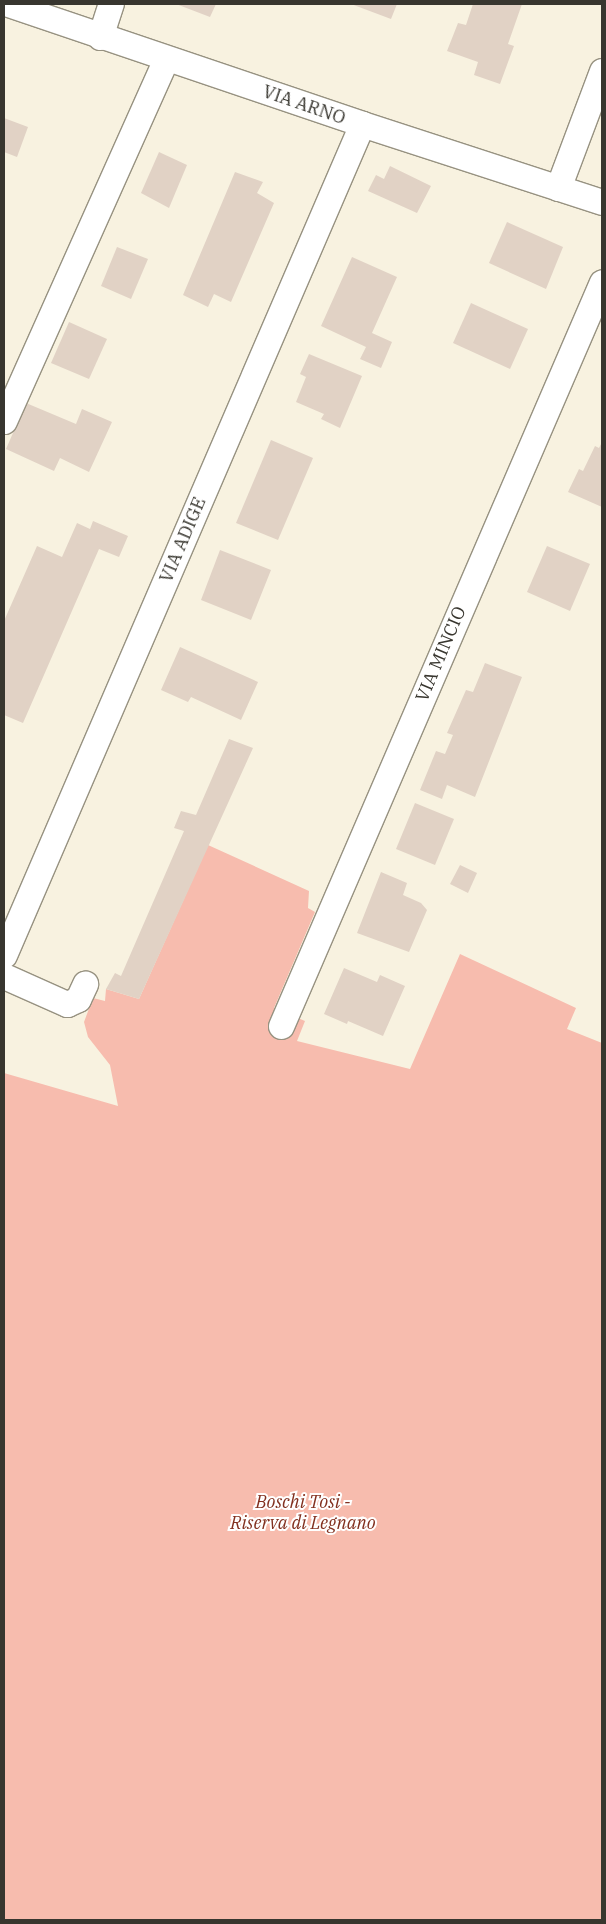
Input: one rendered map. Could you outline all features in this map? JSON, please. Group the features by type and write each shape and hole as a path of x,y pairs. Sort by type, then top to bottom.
{"street":[{"name":"VIA ARNO","path":"8,4 100,37 602,202"},
{"path":"100,37 111,4"},
{"path":"4,421 166,59"},
{"path":"558,188 602,71"},
{"name":"VIA ADIGE","path":"4,955 362,124"},
{"name":"VIA MINCIO","path":"281,1026 602,282"},
{"path":"4,976 68,1004 78,999 85,984"}],"green space":[{"name":"Boschi Tosi - Riserva di Legnano","path":"208,845 309,891 308,908 315,912 274,1008 305,1021 297,1041 410,1069 460,954 576,1008 567,1029 602,1043 602,1920 4,1920 4,1073 118,1106 110,1065 88,1037 84,1022 93,998 105,1001 106,989 139,999"}],"building":[{"path":"176,4 216,4 210,17"},
{"path":"351,4 397,4 391,19"},
{"path":"473,4 522,4 508,44 514,46 500,84 474,75 478,62 447,51 458,23 466,25"},
{"path":"4,118 28,127 17,157 4,152"},
{"path":"159,152 187,165 169,208 141,193"},
{"path":"390,166 431,186 417,213 368,191 376,175 384,179"},
{"path":"235,172 263,182 257,193 274,203 231,302 214,294 208,307 183,295"},
{"path":"507,222 563,247 546,289 489,263"},
{"path":"117,247 148,259 131,299 101,286"},
{"path":"352,257 397,277 372,333 392,342 381,368 360,359 366,347 321,326"},
{"path":"471,303 528,329 510,369 453,343"},
{"path":"69,322 107,339 89,379 51,363"},
{"path":"309,354 362,376 340,428 321,419 324,414 296,402 306,377 300,374"},
{"path":"26,403 76,424 82,409 112,422 89,472 60,458 54,471 6,449"},
{"path":"271,440 313,458 278,540 236,523"},
{"path":"602,442 602,507 568,492 579,469 583,471 595,446 599,448"},
{"path":"93,521 128,536 119,557 99,549 23,723 4,715 4,621 37,546 62,557 77,523 90,529"},
{"path":"547,546 590,564 570,611 527,592"},
{"path":"220,550 271,570 251,620 201,600"},
{"path":"180,647 258,682 241,720 191,697 188,702 161,690"},
{"path":"485,663 522,677 475,797 447,785 442,799 420,790 436,751 445,754 453,735 447,733 466,690 473,692"},
{"path":"229,739 253,748 139,999 106,989 115,973 121,976 184,831 174,828 181,811 196,815"},
{"path":"415,803 454,819 435,865 396,849"},
{"path":"460,865 477,873 468,893 450,884"},
{"path":"381,872 407,883 403,895 421,903 427,910 409,952 357,933"},
{"path":"344,968 377,982 380,975 405,986 383,1036 348,1021 347,1024 324,1014"}]}
